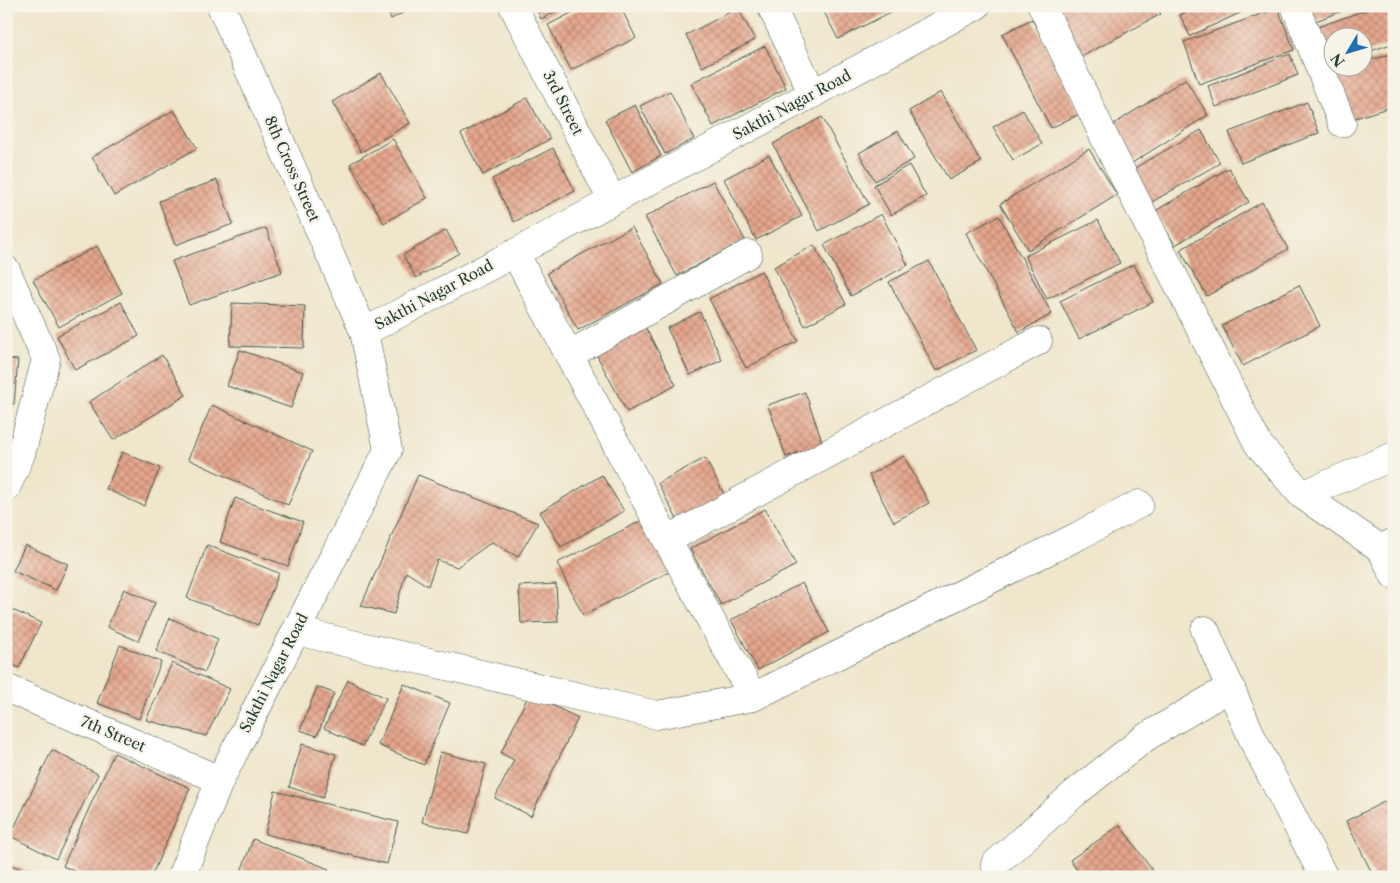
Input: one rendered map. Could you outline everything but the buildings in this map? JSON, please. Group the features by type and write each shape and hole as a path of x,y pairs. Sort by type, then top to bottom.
{"street":[{"name":"8th Cross Street","path":"221,6 364,332"},
{"name":"3rd Street","path":"513,6 612,200"},
{"path":"771,6 813,94"},
{"name":"Sakthi Nagar Road","path":"181,877 220,780 388,450 364,332 976,6"},
{"path":"1042,6 1107,144 1258,444 1302,495 1387,546 1394,575"},
{"path":"1295,6 1342,123"},
{"path":"515,253 752,697"},
{"path":"569,355 748,254"},
{"path":"6,270 46,360 13,451 6,488"},
{"path":"667,540 1038,341"},
{"path":"1302,495 1394,456"},
{"path":"296,631 657,715 752,697 1139,504"},
{"path":"1205,630 1254,742 1324,877"},
{"path":"993,872 1075,793 1146,737 1230,687"},
{"name":"7th Street","path":"6,688 220,780"}]}
